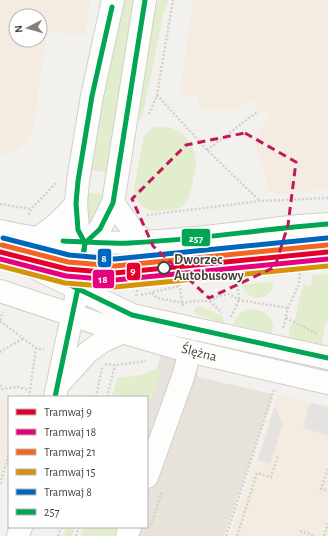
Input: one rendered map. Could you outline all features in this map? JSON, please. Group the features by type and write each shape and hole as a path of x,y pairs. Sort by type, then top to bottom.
{"street":[{"path":"57,390 78,288 85,243 78,230 76,203 81,160 92,96 113,0"},
{"path":"85,243 100,230 113,203 145,0"},
{"path":"0,231 33,230 56,225 66,216 76,203"},
{"path":"113,203 135,233 146,242"},
{"path":"33,230 85,243 146,242 328,224"},
{"path":"0,257 29,265 132,315 328,358"},
{"name":"Ślężna","path":"0,291 123,332 190,352 328,384"},
{"path":"57,390 87,353 103,341 123,332"},
{"path":"148,474 184,374 190,352"}],"path":[{"path":"147,119 157,95 174,0"},
{"path":"157,95 207,150 261,201"},
{"path":"207,150 257,112"},
{"path":"31,208 61,178"},
{"path":"144,216 261,201 328,198"},
{"path":"0,204 31,208"},
{"path":"31,208 33,230"},
{"path":"136,296 179,286 179,283 328,269"},
{"path":"282,331 288,308 299,284 300,271"},
{"path":"210,301 230,319 239,300 237,278"},
{"path":"152,293 157,298 183,303 210,301 218,296 229,294 239,300 288,308"},
{"path":"286,318 323,336"},
{"path":"0,321 36,348 45,350"},
{"path":"0,352 24,338"},
{"path":"29,396 36,348"},
{"path":"96,396 103,364 115,365 150,361"},
{"path":"107,396 115,365"},
{"path":"0,385 2,389 18,387 29,390"},
{"path":"226,536 275,386"},
{"path":"0,484 8,456"},
{"path":"237,536 257,473 271,477 278,456"},
{"path":"328,469 321,489 328,491"},
{"path":"324,536 328,523"},
{"path":"300,531 316,536"}],"highlighted area":[{"path":"245,133 296,162 288,225 275,267 209,298 153,246 132,199 186,145"}],"shaded area":[{"path":"0,0 90,0 85,36 48,31 48,8 8,8 8,48 45,48 34,126 26,142 13,152 0,155"},
{"path":"193,0 328,0 328,189 277,195 268,190 254,139 256,133 271,116 265,111 260,113 257,112 254,107 256,103 250,98 237,110 229,111 197,107 198,97 179,94"},
{"path":"161,355 196,363 198,377 273,394 224,536 105,536 108,528 148,528 148,398"},
{"path":"162,368 192,377 148,507 148,411"},
{"path":"278,394 328,406 328,536 229,536"},
{"path":"0,399 8,402 8,446 0,474"},
{"path":"310,403 328,407 328,435 303,428"},
{"path":"275,406 283,424 270,464 258,460"}],"green space":[{"path":"120,0 139,0 110,173 91,170"},
{"path":"159,0 168,0 163,16 142,118 137,121 133,121 150,22"},
{"path":"153,127 168,127 182,134 191,145 194,152 196,165 190,194 183,206 177,209 156,211 149,210 139,203 135,194 134,187 144,135"},
{"path":"87,192 106,195 97,227 83,228"},
{"path":"328,274 328,322 326,322 321,348 290,340 289,329 294,323 303,284 311,286 312,275"},
{"path":"273,282 269,293 259,298 249,295 242,285"},
{"path":"198,306 223,317 224,323 221,324 195,314 193,310"},
{"path":"248,309 260,310 268,316 273,326 272,332 269,335 258,333 257,330 233,324 238,315"},
{"path":"162,368 148,411 148,396 112,396 117,378 140,375"},
{"path":"66,528 75,528 72,536 63,536"},
{"path":"84,528 120,528 119,536 81,536"}],"tram line":[{"name":"8","path":"3,238 69,255 115,259 327,238"},
{"name":"21","path":"2,245 68,262 115,266 327,245"},
{"name":"9","path":"0,252 67,269 115,273 328,252"},
{"name":"18","path":"0,259 66,276 115,280 328,259"},
{"name":"15","path":"0,266 65,283 115,287 328,266"}],"transit line":[{"name":"257","path":"55,396 78,288 85,243 100,229 113,203 145,0"},
{"name":"257","path":"82,264 85,243 78,230 76,203 78,181 92,96 112,7"},
{"name":"257","path":"63,241 113,243 155,242 328,224"},
{"name":"257","path":"0,257 29,265 132,315 328,358"}],"place":[{"name":"Dworzec Autobusowy","path":"164,268"}]}
